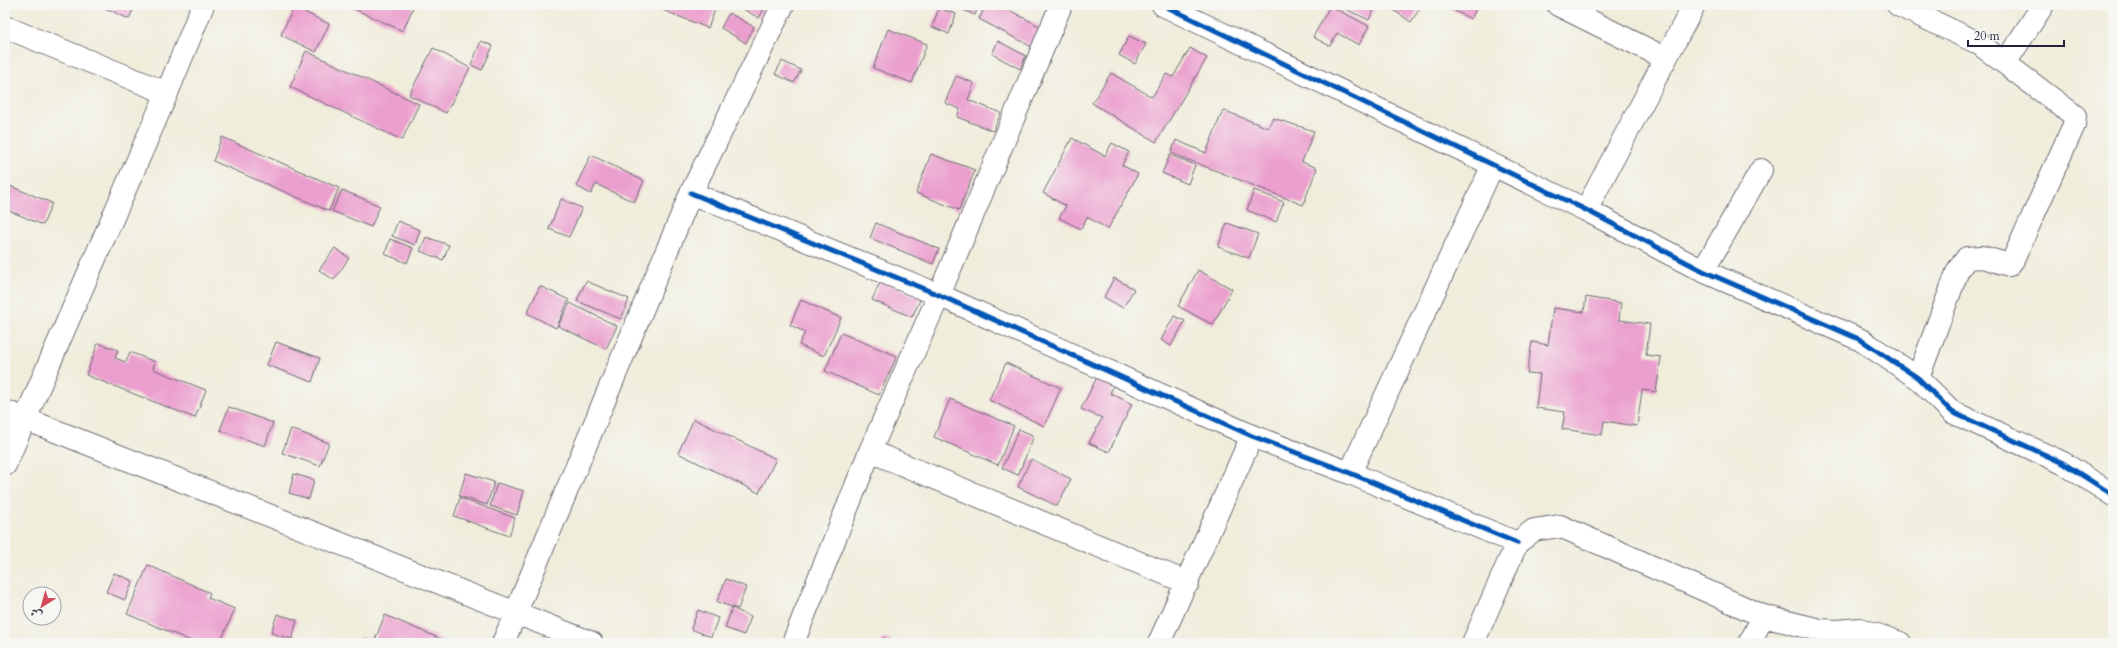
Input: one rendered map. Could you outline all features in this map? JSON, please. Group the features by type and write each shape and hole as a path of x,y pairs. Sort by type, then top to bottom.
{"street":[{"path":"5,465 167,93 203,5"},
{"path":"503,643 691,193 783,5"},
{"path":"793,643 870,451 939,295 1061,5"},
{"path":"1163,5 1586,210 1703,270 1861,340 1918,378 1952,412 2063,463 2113,495"},
{"path":"1558,5 1665,58"},
{"path":"1586,210 1694,5"},
{"path":"1898,5 1978,43 2075,116 2074,124 2013,260 2009,265 1982,257 1966,258 1958,270 1918,378"},
{"path":"2005,63 2043,5"},
{"path":"5,27 167,93"},
{"path":"1350,473 1492,165"},
{"path":"1703,270 1761,170"},
{"path":"691,193 939,295 1252,436 1350,473 1517,543"},
{"path":"5,411 592,643"},
{"path":"1160,643 1188,583 1252,436"},
{"path":"870,451 1188,583"},
{"path":"1473,643 1517,543 1534,530 1560,526 1763,616 1820,630 1837,631 1860,629 1900,643"},
{"path":"1750,643 1763,616"}],"building":[{"path":"107,5 135,5 129,19 105,8"},
{"path":"353,5 414,5 403,31 352,8"},
{"path":"656,5 717,5 708,28 655,7"},
{"path":"745,5 766,5 759,18 743,9"},
{"path":"956,5 979,5 975,15 956,7"},
{"path":"986,5 1000,5 1041,27 1032,47 979,19"},
{"path":"1337,5 1376,5 1369,20"},
{"path":"1395,5 1422,5 1411,22 1392,9"},
{"path":"1443,5 1478,5 1471,19"},
{"path":"1330,6 1369,26 1359,45 1337,33 1330,46 1313,37"},
{"path":"294,7 329,24 316,52 281,35"},
{"path":"939,8 956,14 949,34 932,27"},
{"path":"729,13 754,27 746,43 721,28"},
{"path":"888,29 927,44 912,83 873,68"},
{"path":"1129,36 1146,44 1135,64 1119,55"},
{"path":"481,41 493,46 482,70 471,65"},
{"path":"998,41 1026,56 1020,69 992,54"},
{"path":"433,48 470,68 446,113 409,95"},
{"path":"1190,48 1207,58 1156,142 1092,103 1111,73 1152,97 1166,74 1173,77"},
{"path":"306,51 419,104 402,140 290,87"},
{"path":"782,61 801,70 794,83 775,74"},
{"path":"956,76 974,83 968,100 1001,113 993,131 957,117 960,109 945,103"},
{"path":"1223,110 1268,128 1273,118 1314,131 1302,162 1317,168 1303,205 1171,153 1176,140 1206,153"},
{"path":"222,137 339,188 329,211 213,161"},
{"path":"1072,138 1105,156 1112,143 1129,152 1122,165 1138,174 1108,229 1087,217 1081,229 1059,218 1066,206 1043,193"},
{"path":"931,154 975,170 959,210 916,193"},
{"path":"591,155 644,181 634,202 596,184 591,194 576,186"},
{"path":"1170,155 1195,165 1188,184 1162,173"},
{"path":"5,184 52,203 43,225 5,209"},
{"path":"342,190 380,206 371,227 332,211"},
{"path":"1254,190 1284,202 1276,222 1247,210"},
{"path":"561,199 582,208 569,237 549,229"},
{"path":"398,221 420,230 415,245 392,236"},
{"path":"876,223 939,249 933,264 870,238"},
{"path":"1227,223 1258,234 1249,258 1218,247"},
{"path":"426,237 449,245 443,260 420,251"},
{"path":"390,239 413,248 407,263 385,254"},
{"path":"335,248 349,258 334,280 319,270"},
{"path":"1198,270 1232,289 1213,325 1178,306"},
{"path":"1114,278 1134,289 1123,308 1104,297"},
{"path":"881,280 921,298 912,317 872,300"},
{"path":"586,281 629,299 621,319 577,301"},
{"path":"540,286 569,300 556,328 527,313"},
{"path":"1586,297 1621,303 1619,320 1650,324 1646,355 1661,357 1656,392 1642,390 1637,426 1604,421 1602,435 1562,429 1565,412 1536,408 1540,374 1527,373 1532,342 1548,345 1553,308 1584,312"},
{"path":"801,300 841,318 824,356 799,345 805,332 790,325"},
{"path":"570,303 617,326 606,349 558,326"},
{"path":"1174,316 1185,321 1171,346 1161,340"},
{"path":"841,333 897,356 879,395 825,371"},
{"path":"276,342 320,358 312,382 267,365"},
{"path":"98,343 118,350 115,358 126,362 130,352 155,362 153,369 206,390 195,418 86,375"},
{"path":"1006,363 1061,388 1044,426 989,400"},
{"path":"1097,377 1114,385 1110,393 1132,404 1109,452 1089,443 1102,418 1081,409"},
{"path":"950,399 1014,426 998,465 934,437"},
{"path":"229,407 273,423 265,446 220,430"},
{"path":"694,419 776,459 759,493 678,453"},
{"path":"291,429 329,443 320,466 282,453"},
{"path":"1019,429 1034,436 1018,475 1002,468"},
{"path":"1031,459 1071,479 1057,506 1018,487"},
{"path":"466,473 494,482 487,505 459,496"},
{"path":"294,474 314,480 309,499 289,493"},
{"path":"497,483 524,491 517,515 490,506"},
{"path":"460,498 515,518 509,536 454,516"},
{"path":"148,565 210,593 208,598 235,609 220,643 196,643 127,614"},
{"path":"114,573 133,581 125,600 106,592"},
{"path":"726,579 746,587 738,609 717,602"},
{"path":"732,608 751,617 744,635 725,628"},
{"path":"698,610 718,618 711,637 691,629"},
{"path":"277,614 297,620 292,639 271,633"},
{"path":"385,615 450,643 363,643 365,638 374,642"},
{"path":"883,638 895,643 881,643"}],"cycle path":[{"path":"1163,5 1586,210 1703,271 1861,340 1918,378 1952,412 2063,463 2113,495"},
{"path":"691,193 939,295 1252,436 1350,473 1517,543"}]}
